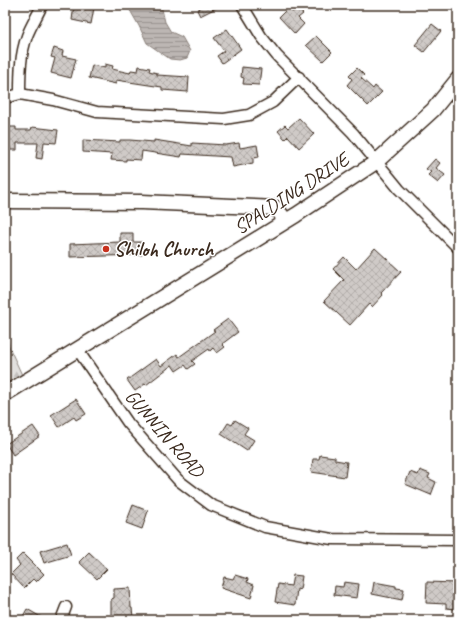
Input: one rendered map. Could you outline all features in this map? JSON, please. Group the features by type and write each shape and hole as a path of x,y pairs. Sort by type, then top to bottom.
{"main road":[{"name":"SPALDING DRIVE","path":"5,394 286,221 376,162 433,110 458,79"},
{"path":"5,201 142,202 276,208 286,221"}],"street":[{"path":"20,94 22,52 27,35 42,5"},
{"path":"242,5 261,36 277,56 353,133 399,189 458,248"},
{"path":"5,98 20,94 53,100 97,112 224,119 249,115 273,102 299,77"},
{"name":"GUNNIN ROAD","path":"77,349 128,423 178,480 211,505 265,527 332,540 458,540"},
{"path":"61,620 66,607"}],"green space":[{"path":"5,332 10,349 22,375 5,384"}],"shaded area":[{"path":"127,5 161,5 165,22 171,32 182,37 190,51 187,58 180,60 170,59 147,43"}],"building":[{"path":"74,5 87,5 87,7 94,8 91,24 72,20"},
{"path":"199,5 222,5 200,16 197,10 200,8"},
{"path":"288,8 293,12 297,8 303,14 298,18 304,24 295,34 279,17"},
{"path":"432,24 441,31 424,52 415,45"},
{"path":"227,29 241,49 222,63 217,56 224,51 214,38"},
{"path":"316,36 332,52 323,61 306,45"},
{"path":"54,48 63,51 62,56 76,59 71,78 51,73 55,58 51,57"},
{"path":"105,64 113,66 112,69 130,73 131,70 138,71 139,66 150,68 149,71 157,73 157,75 189,77 188,92 162,90 162,87 116,80 116,84 89,78 92,65 105,68"},
{"path":"242,67 261,69 259,85 243,84 244,78 241,77"},
{"path":"357,68 364,75 361,78 373,89 375,86 382,92 368,106 347,85 352,79 349,76"},
{"path":"299,118 314,134 299,148 288,136 285,139 278,131 285,125 288,128"},
{"path":"8,127 16,127 16,130 31,130 32,127 58,130 56,143 44,142 42,159 36,158 38,143 17,143 17,150 5,150 5,129 8,129"},
{"path":"83,140 120,142 120,140 130,140 154,142 154,140 192,146 192,143 226,145 239,143 240,148 257,145 259,157 253,158 253,163 233,167 231,157 182,154 181,157 142,151 141,160 111,160 112,154 83,152"},
{"path":"435,159 440,163 436,168 445,175 438,183 428,175 431,172 426,169"},
{"name":"Shiloh Church","path":"120,233 133,233 133,242 142,242 142,255 70,257 70,244 120,242"},
{"path":"375,248 401,272 381,293 383,295 372,307 369,304 350,325 324,301 344,280 333,269 344,257 356,269"},
{"path":"228,319 238,332 222,344 225,347 217,353 213,348 210,351 209,349 192,361 195,364 188,369 185,365 176,371 172,365 146,385 145,384 135,391 127,380 156,359 161,366 177,354 179,357 215,331 213,330"},
{"path":"76,399 86,414 76,420 74,417 59,427 51,415"},
{"path":"235,420 248,428 244,434 254,440 247,451 221,434 228,423 232,425"},
{"path":"33,426 40,436 13,455 6,444"},
{"path":"320,455 335,457 335,460 347,462 345,477 311,472 313,459 319,459"},
{"path":"420,470 430,474 428,478 436,482 431,495 405,484 410,472 418,475"},
{"path":"133,505 148,511 142,529 126,523"},
{"path":"67,543 71,555 44,563 40,551"},
{"path":"89,552 107,569 97,579 79,562"},
{"path":"23,553 44,574 36,582 33,579 24,588 11,574 20,565 16,560"},
{"path":"235,575 248,579 247,582 254,585 251,598 221,588 224,577 233,579"},
{"path":"293,575 302,576 300,590 297,589 295,605 275,602 278,584 291,586"},
{"path":"344,582 359,584 357,598 334,595 335,586 343,587"},
{"path":"374,582 404,589 402,600 372,594"},
{"path":"427,582 456,583 455,609 446,608 446,604 426,603"},
{"path":"130,588 133,617 111,618 111,599 114,598 114,589"},
{"path":"27,609 46,620 21,620"}],"place":[{"name":"Shiloh Church","path":"106,249"}]}
